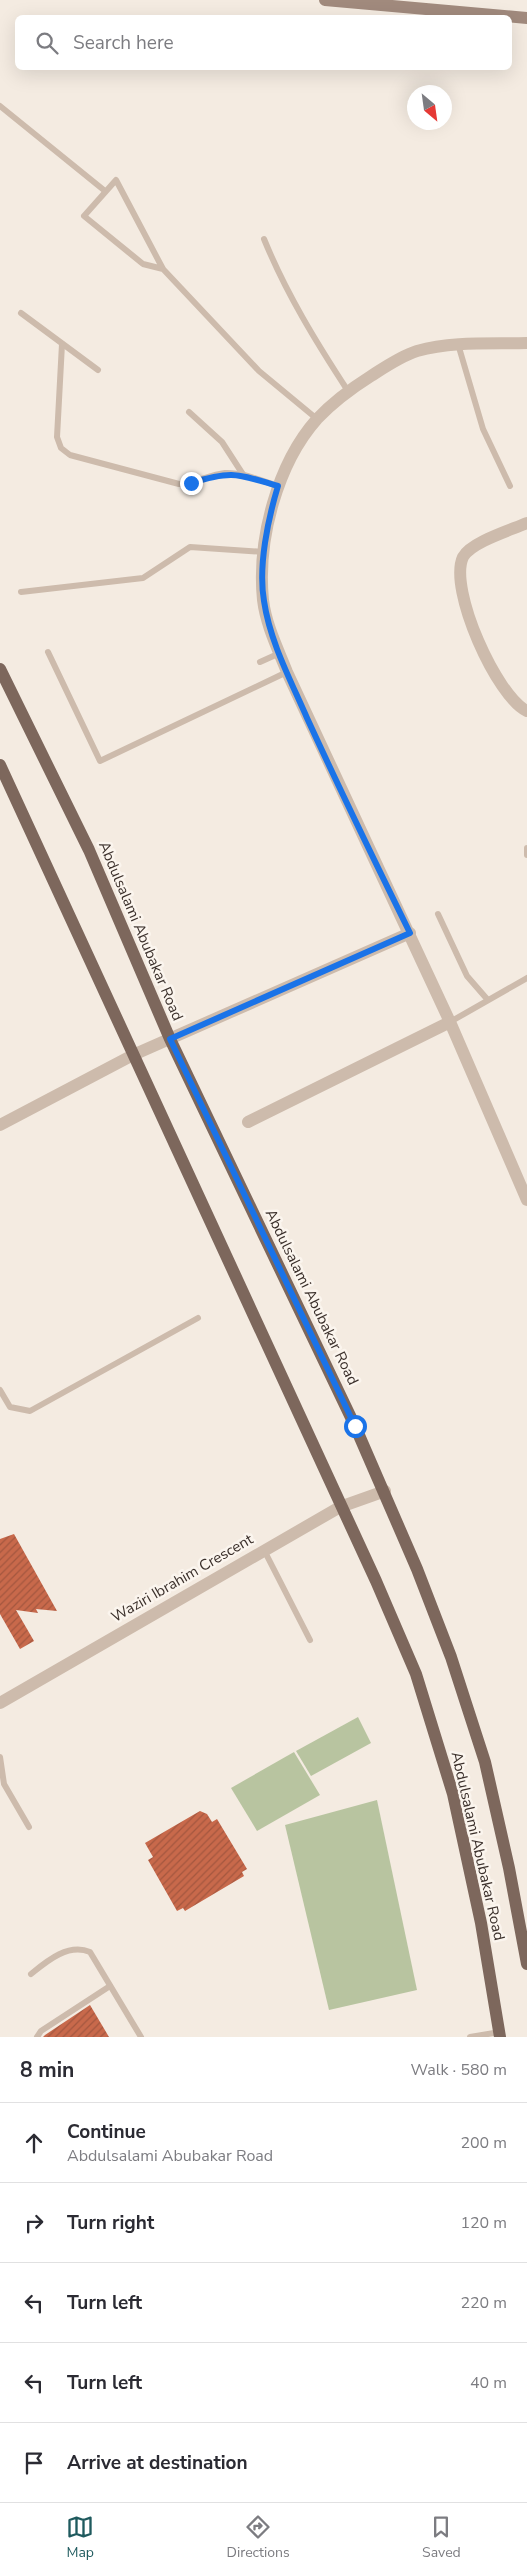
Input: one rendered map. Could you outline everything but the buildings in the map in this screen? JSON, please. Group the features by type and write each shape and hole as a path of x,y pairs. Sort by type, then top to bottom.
{"main road":[{"path":"325,0 493,15"},
{"path":"512,17 527,18"},
{"name":"Abdulsalami Abubakar Road","path":"0,669 89,850 170,1039 385,1491 451,1657 484,1762 509,1868 527,1964"},
{"name":"Abdulsalami Abubakar Road","path":"0,765 28,822 416,1674 441,1752 469,1868 500,2035"}],"street":[{"path":"527,343 458,344 416,352 390,364 348,391 317,419 287,466 271,508 264,552 263,599 268,621 287,672 410,933 527,1200"},
{"path":"527,523 479,543 464,555 460,568 460,586 478,642 509,696 517,705 527,710"},
{"path":"0,1125 133,1054 410,933"},
{"path":"248,1122 450,1022"},
{"name":"Waziri Ibrahim Crescent","path":"0,1703 340,1506 385,1491"}],"lane":[{"path":"0,106 105,191"},
{"path":"163,269 143,264 84,216 116,180 163,269 259,371 317,419"},
{"path":"264,239 276,269 305,324 348,391"},
{"path":"21,314 98,370"},
{"path":"62,344 57,437 61,448 70,455 179,484 191,483 223,473 244,476 278,486"},
{"path":"458,344 483,429 510,486"},
{"path":"189,412 222,442 244,476"},
{"path":"21,592 143,578 190,547 264,552"},
{"path":"48,652 100,761 287,672"},
{"path":"260,662 280,653"},
{"path":"527,848 527,855"},
{"path":"438,914 467,976 487,999"},
{"path":"450,1022 487,999 527,978"},
{"path":"0,1390 10,1407 30,1411 198,1318"},
{"path":"264,1550 310,1640"},
{"path":"0,1757 4,1784 29,1827"},
{"path":"31,1974 69,1950 81,1948 90,1952 141,2037"},
{"path":"36,2037 41,2031 110,1986"},
{"path":"470,2037 500,2035"}],"green space":[{"path":"358,1717 371,1743 311,1776 296,1751"},
{"path":"294,1752 320,1795 257,1831 231,1788"},
{"path":"377,1800 417,1990 329,2010 285,1825"}],"route":[{"path":"191,483 223,473 235,473 278,486 271,508 265,541 263,599 268,621 287,672 313,732 410,933 170,1039 355,1426"}]}
